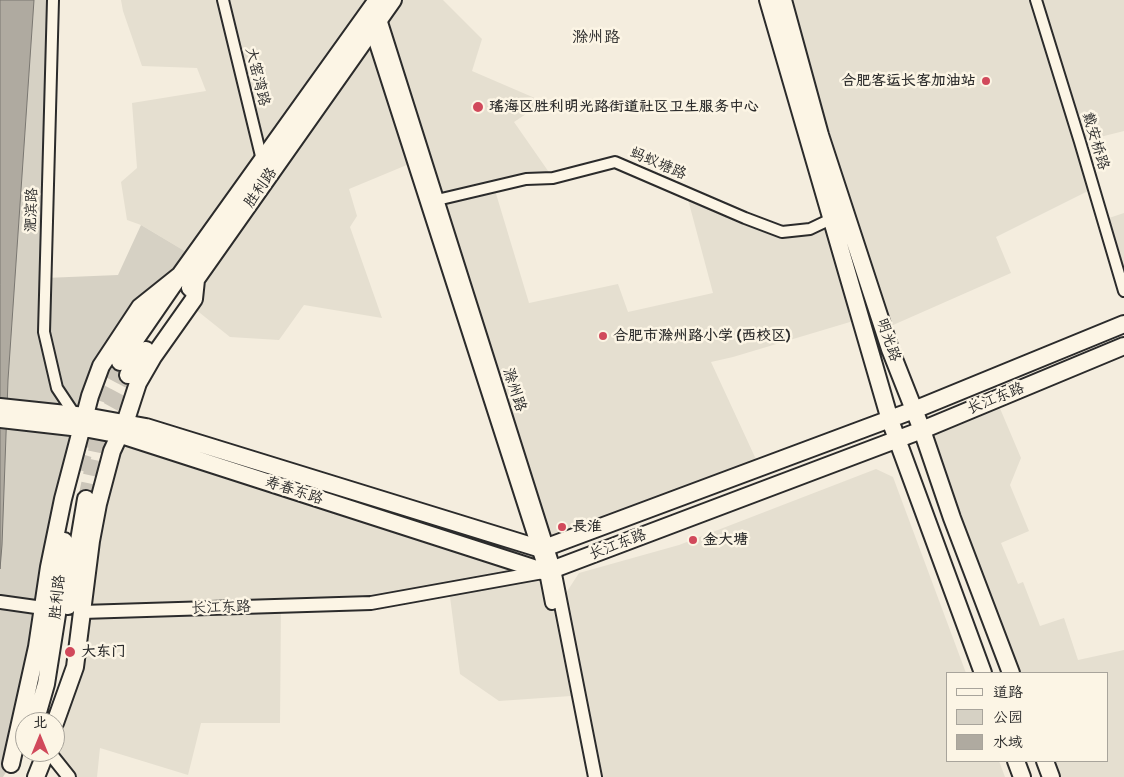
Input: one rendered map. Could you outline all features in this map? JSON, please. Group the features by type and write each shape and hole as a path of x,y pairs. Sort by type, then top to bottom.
{"main road":[{"name":"胜利路","path":"373,12 196,280 124,368 180,275 262,160 373,12 393,0"},
{"name":"明光路","path":"768,0 890,420 984,672"},
{"name":"明光路","path":"783,0 820,135 890,349 922,430 952,518 1011,672"},
{"path":"8,770 37,647 63,499 80,420 101,366 140,307 180,275"},
{"path":"59,712 74,668 91,541 98,504 112,451 123,429 138,383 153,356 194,299 196,280"},
{"name":"长江东路","path":"543,548 890,420 1124,324"},
{"name":"长江东路","path":"550,571 922,430 1124,346"},
{"path":"0,407 39,417"},
{"path":"0,419 39,417"},
{"name":"寿春东路","path":"39,417 80,420 123,429 550,571"},
{"name":"寿春东路","path":"123,429 146,427 543,548"},
{"name":"胜利路","path":"38,712 46,684 58,608 63,545 69,506 79,470"},
{"name":"胜利路","path":"54,712 53,702 60,652 86,499"},
{"path":"8,770 15,756"},
{"path":"36,777 43,762"},
{"path":"1016,762 1022,777"},
{"path":"1045,762 1051,777"}],"street":[{"name":"淝滨路","path":"53,0 44,332 57,388 80,420"},
{"name":"大窑湾路","path":"223,0 262,160"},
{"name":"戴安桥路","path":"1036,0 1124,291"},
{"name":"滁州路","path":"373,12 437,200 550,571 595,777"},
{"name":"滁州路","path":"373,12 543,548"},
{"name":"蚂蚁塘路","path":"437,200 526,179 553,178 615,162 782,232 810,229 831,219"},
{"name":"滁州路","path":"550,571 586,777"},
{"name":"长江东路","path":"82,612 371,603 550,571"},
{"path":"0,602 43,608"},
{"path":"56,762 69,777"}],"shaded area":[{"path":"121,0 366,0 370,10 193,256 141,225 127,220 121,182 137,168 132,103 206,91 197,68 142,66"},
{"path":"393,0 443,0 482,39 472,71 544,102 514,122 553,178 494,187 529,303 618,284 628,312 713,293 686,192 782,232 831,219 860,319 711,362 760,468 547,547 380,19"},
{"path":"783,0 1124,0 1124,131 1080,142 1094,188 996,237 1011,273 884,329"},
{"path":"372,31 414,162 349,189 357,216 350,227 382,318 304,305 279,340 230,337 190,305 196,280"},
{"path":"1124,213 1124,291 1103,220"},
{"path":"996,399 1021,458 1010,485 1029,531 1001,543 1018,584 1023,582 1040,626 1064,618 1078,660 1124,650 1124,777 1051,777 1045,762 1109,762 1109,672 1011,672 922,430"},
{"path":"121,435 546,572 571,696 499,701 460,674 449,589 281,607 280,723 201,723 188,775 100,748 97,777 69,777 61,762 65,762 65,712 59,712 75,667 91,541"},
{"path":"876,469 893,477 966,672 946,672 946,762 999,762 1005,777 603,777 566,593 579,573 679,545"}],"green space":[{"path":"0,0 53,0 45,278 118,275 141,225 193,256 140,307 85,416 0,407"},
{"path":"0,418 82,429 22,712 15,712 15,745 11,764 3,777 0,777"}],"water":[{"path":"0,0 34,0 8,380 0,569"}],"tunnel":[{"path":"79,470 102,396 120,362"},
{"path":"86,499 102,423 128,375"}],"place":[{"name":"合肥客运长客加油站","path":"986,81"},
{"name":"瑶海区胜利明光路街道社区卫生服务中心","path":"478,107"},
{"name":"合肥市滁州路小学 (西校区)","path":"603,336"},
{"name":"長淮","path":"562,527"},
{"name":"金大塘","path":"693,540"},
{"name":"大东门","path":"70,652"}],"district":[{"name":"滁州路","path":"596,38"}]}
